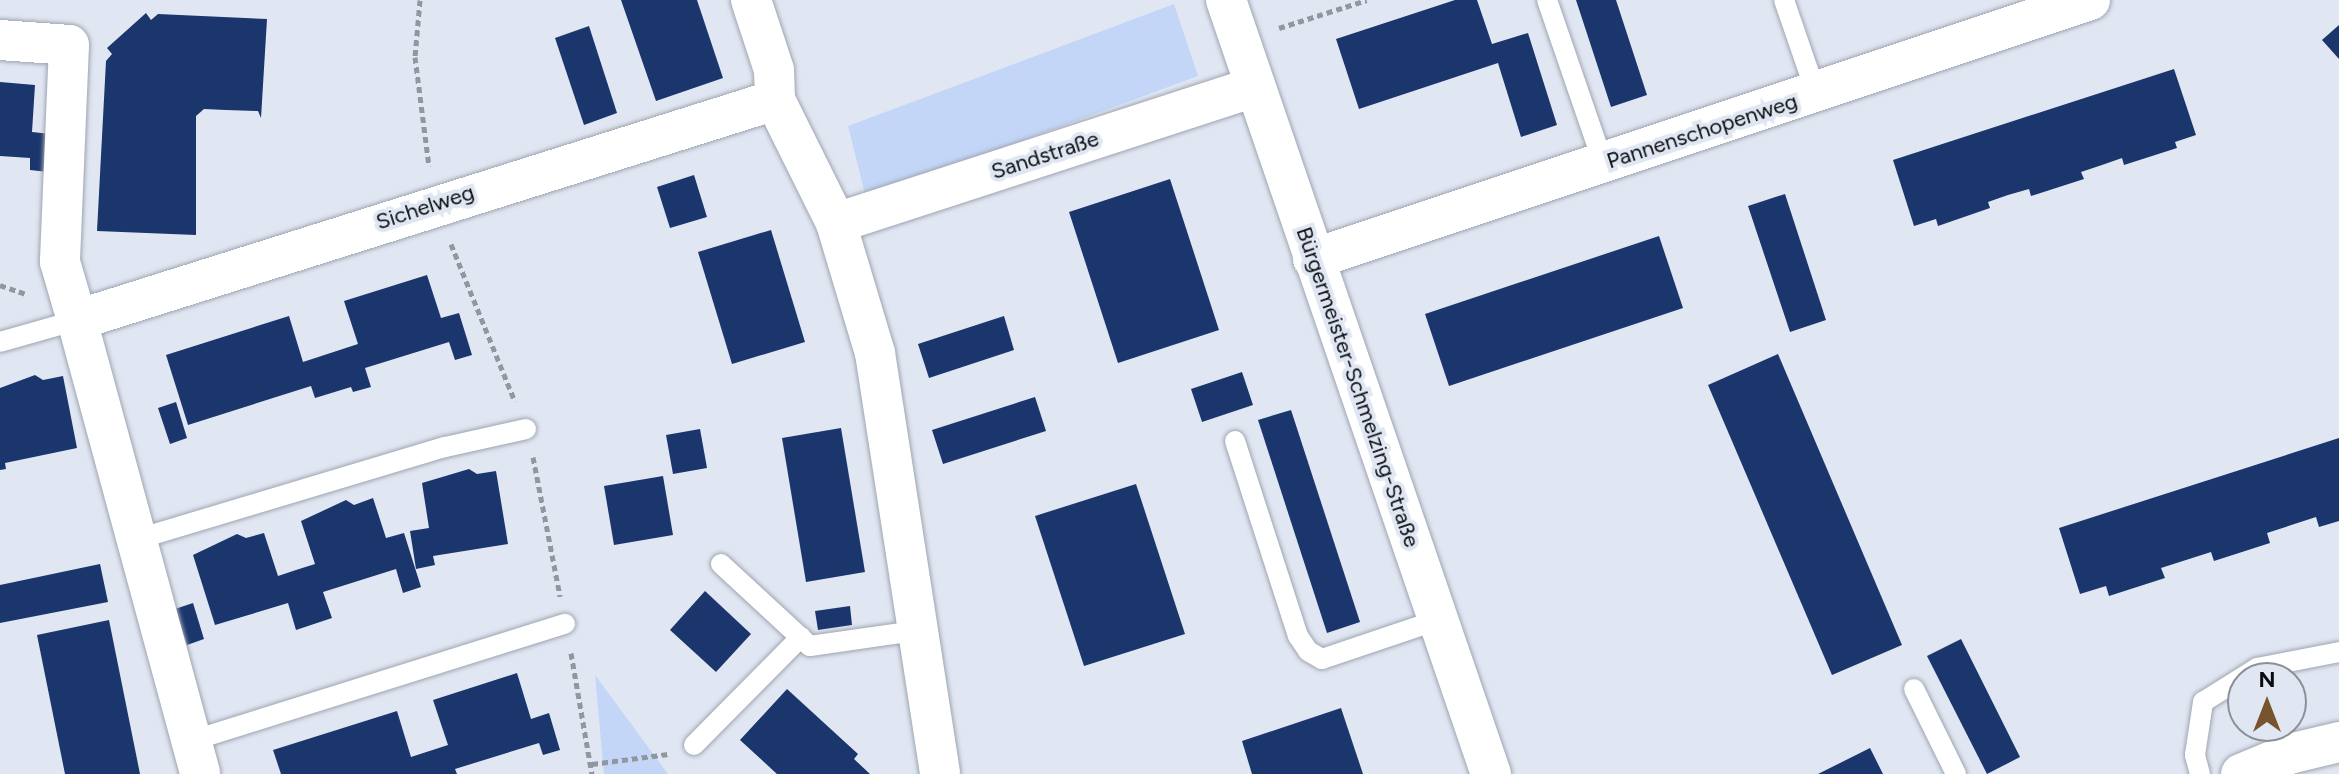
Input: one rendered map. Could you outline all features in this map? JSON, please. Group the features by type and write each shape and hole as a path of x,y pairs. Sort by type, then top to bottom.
{"street":[{"path":"751,0 774,70 775,100 836,223 875,353 921,630 940,774"},
{"name":"Bürgermeister-Schmelzing-Straße","path":"1226,0 1491,774"},
{"name":"Pannenschopenweg","path":"1313,259 2090,0"},
{"path":"0,40 69,45 60,262 196,758"},
{"name":"Sandstraße","path":"836,223 1255,87"},
{"name":"Sichelweg","path":"77,320 434,203 775,100"},
{"path":"2241,774 2289,754 2339,742"}],"lane":[{"path":"1547,0 1603,163"},
{"path":"1784,0 1816,93"},
{"path":"0,342 77,320"},
{"path":"138,539 445,447 526,429"},
{"path":"1235,441 1298,636 1308,651 1322,659 1438,620"},
{"path":"721,564 810,646 921,630"},
{"path":"196,758 565,624"},
{"path":"694,745 801,637"},
{"path":"2200,774 2195,755 2203,702 2257,668 2339,652"},
{"path":"1914,689 1956,774"}],"path":[{"path":"420,0 415,57 434,203 526,429 592,774"},
{"path":"1240,40 1367,0"},
{"path":"592,764 687,751 694,745"}],"shaded area":[{"path":"1174,4 1198,76 866,198 848,126"},
{"path":"595,675 668,774 604,774"}],"building":[{"path":"621,0 697,0 723,78 656,101"},
{"path":"1455,0 1477,0 1492,44 1528,33 1557,125 1521,137 1498,63 1359,109 1336,39"},
{"path":"1576,0 1616,0 1647,95 1611,107"},
{"path":"146,13 151,20 158,14 267,19 261,118 258,111 204,109 196,116 196,235 97,231 106,61 112,54 107,48"},
{"path":"2339,25 2339,59 2322,40"},
{"path":"589,26 617,113 584,125 555,38"},
{"path":"2174,69 2196,135 2175,142 2177,148 2124,165 2122,158 2081,172 2084,179 2031,196 2029,189 2008,195 1988,202 1990,208 1938,226 1936,219 1914,226 1893,160"},
{"path":"0,82 35,85 32,132 51,134 48,172 30,170 30,158 0,156"},
{"path":"694,175 707,217 670,228 657,187"},
{"path":"1170,179 1219,330 1118,363 1069,212"},
{"path":"1785,194 1826,320 1790,332 1748,206"},
{"path":"771,230 805,342 732,364 698,252"},
{"path":"1659,236 1683,308 1449,386 1425,314"},
{"path":"427,275 441,318 459,313 472,355 455,360 449,342 365,368 371,387 353,392 351,387 315,398 311,386 188,425 166,355 289,316 303,362 358,344 344,301"},
{"path":"1004,316 1014,350 929,378 918,344"},
{"path":"1778,354 1902,645 1832,675 1708,385"},
{"path":"1242,372 1253,405 1202,422 1191,389"},
{"path":"35,375 43,380 63,376 77,448 5,463 6,469 0,470 0,388"},
{"path":"1035,397 1046,431 943,464 932,430"},
{"path":"176,402 187,438 170,444 158,408"},
{"path":"1291,410 1360,622 1327,633 1258,420"},
{"path":"841,428 865,572 806,582 782,438"},
{"path":"700,429 707,468 673,474 666,435"},
{"path":"2339,438 2339,521 2319,527 2316,517 2267,533 2270,543 2214,561 2211,552 2161,568 2165,578 2109,596 2106,586 2080,594 2059,528"},
{"path":"469,469 477,474 496,471 508,544 433,556 435,565 416,569 410,531 429,528 422,483"},
{"path":"663,476 673,535 614,545 604,486"},
{"path":"1136,484 1185,634 1084,666 1035,516"},
{"path":"373,498 386,538 404,533 421,587 403,593 396,569 323,592 332,618 296,630 288,603 215,625 193,555 237,534 246,538 264,533 278,576 315,564 301,521 346,500 354,505"},
{"path":"100,564 108,602 0,623 0,585"},
{"path":"705,591 751,634 716,672 670,630"},
{"path":"193,603 204,639 187,645 175,609"},
{"path":"850,606 852,625 818,630 815,611"},
{"path":"109,620 140,774 65,774 37,635"},
{"path":"1961,639 2020,757 1987,774 1927,656"},
{"path":"517,673 531,719 549,713 560,750 543,755 539,743 455,769 457,774 281,774 273,750 397,711 411,757 448,745 433,700"},
{"path":"787,689 858,754 854,759 870,774 777,774 740,740"},
{"path":"1341,708 1363,774 1252,774 1242,741"},
{"path":"1870,748 1883,774 1818,774"}]}
